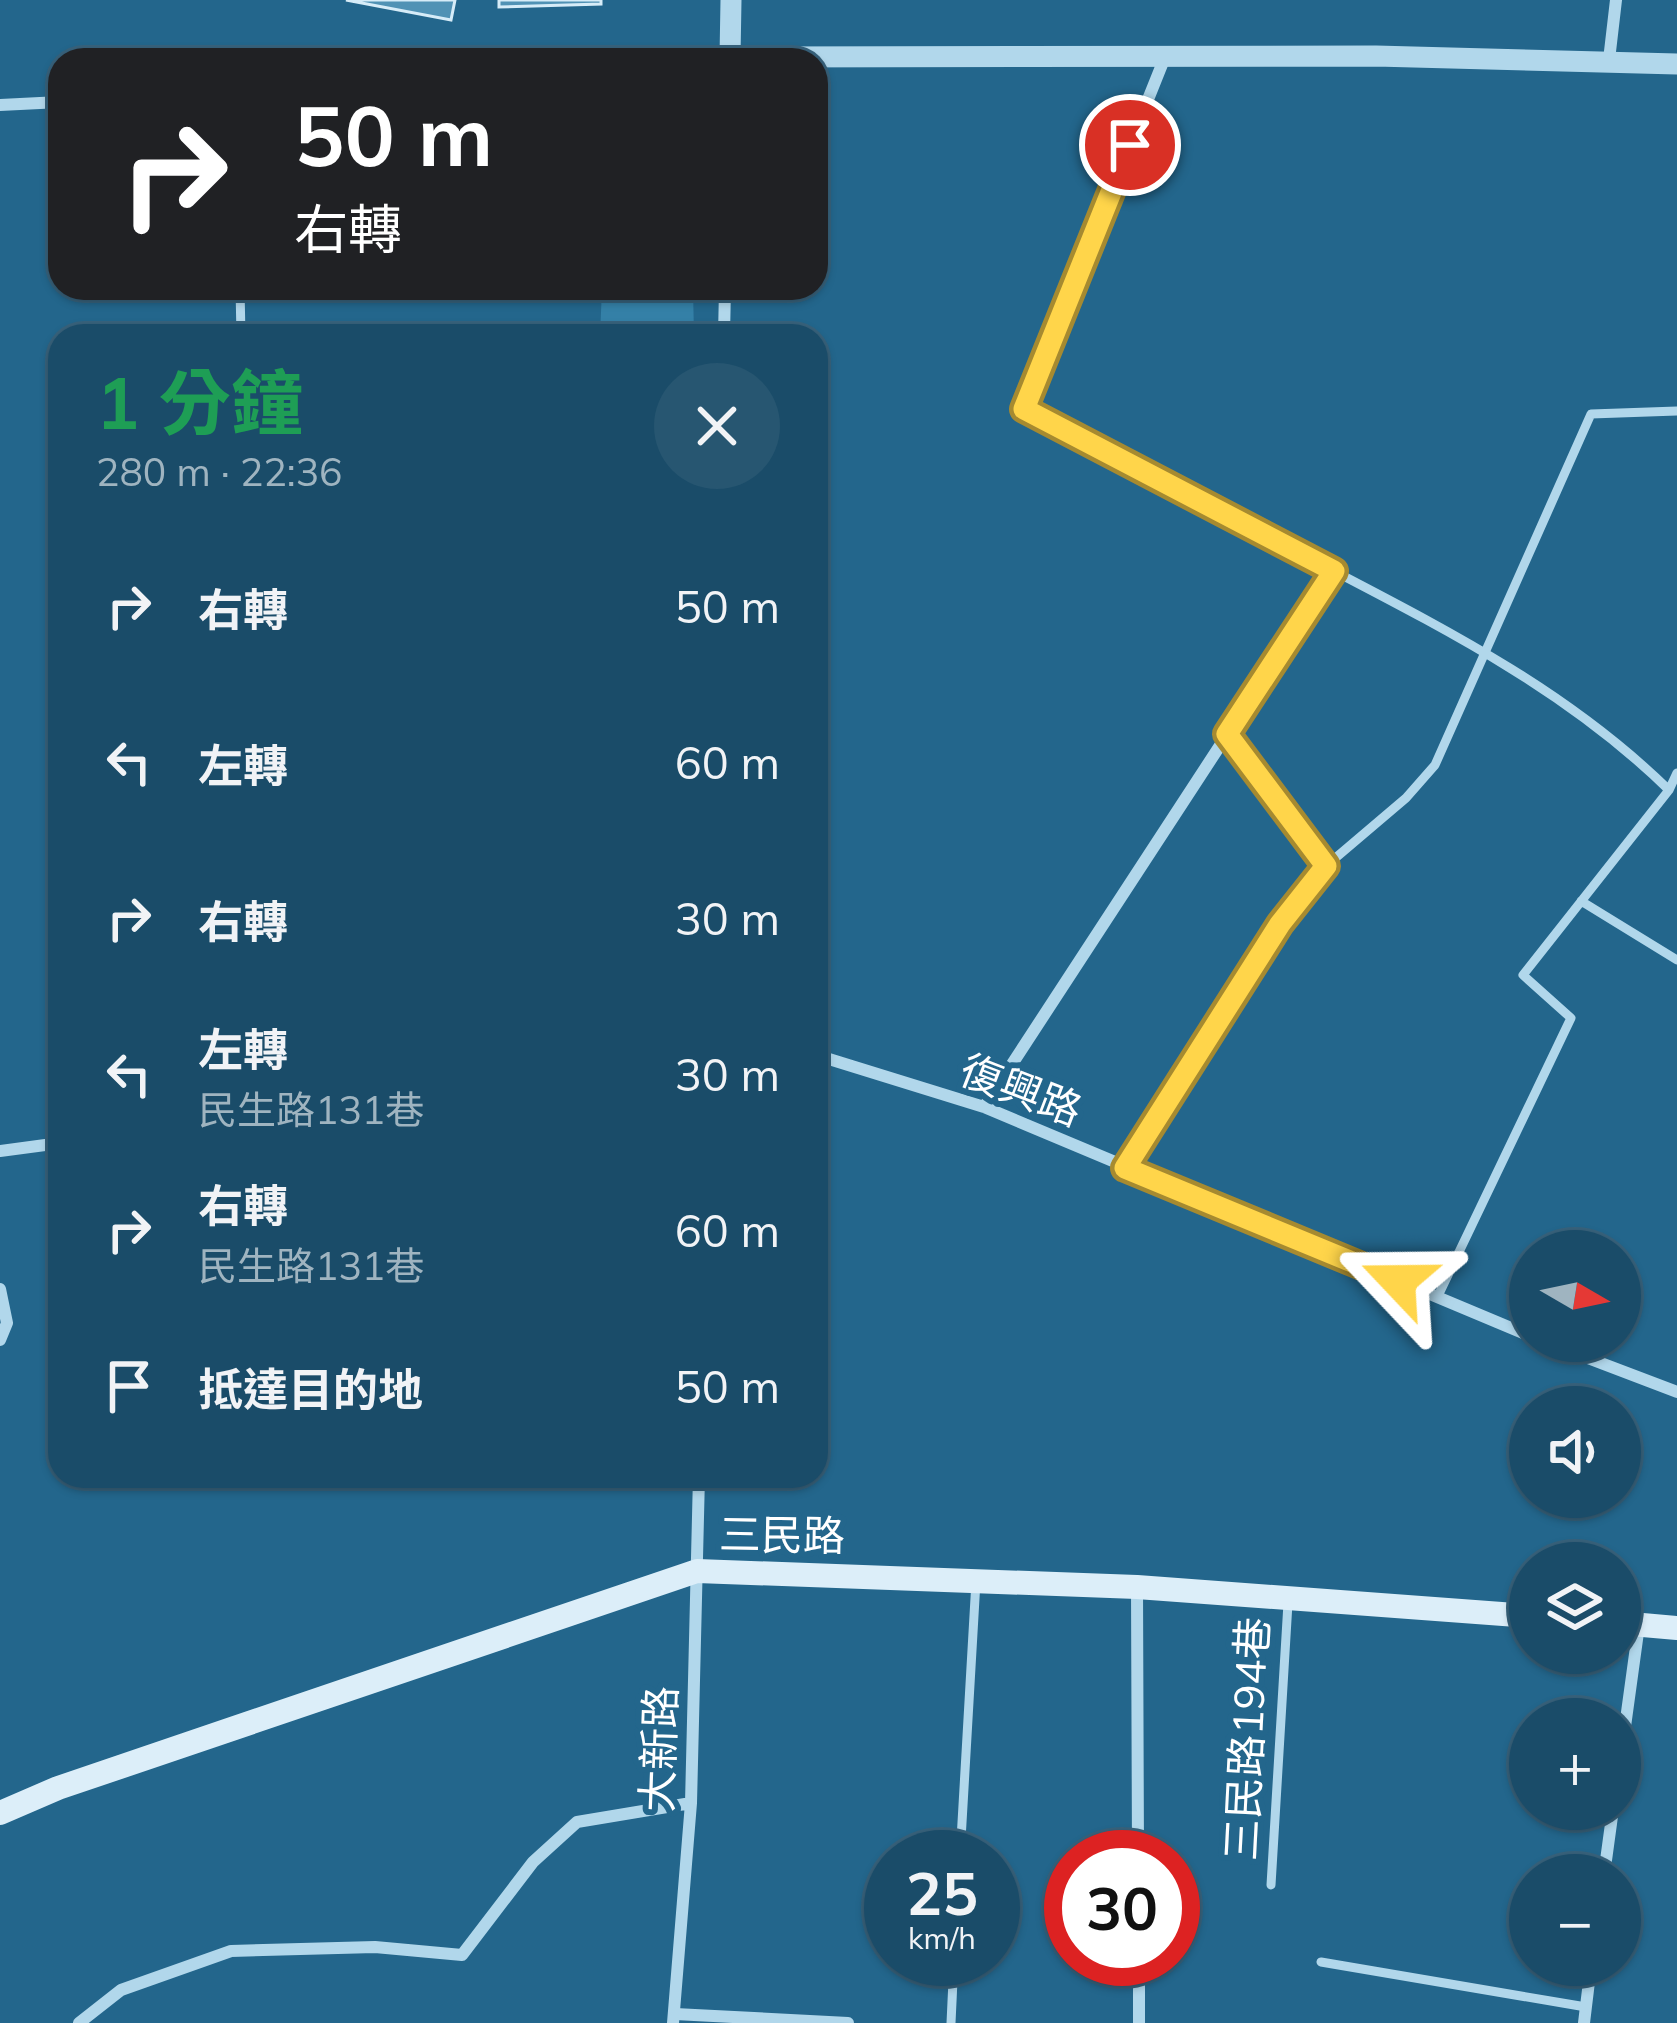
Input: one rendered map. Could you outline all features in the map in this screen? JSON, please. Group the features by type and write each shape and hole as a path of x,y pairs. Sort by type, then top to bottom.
{"main road":[{"name":"三民路","path":"0,1813 58,1788 697,1571 1137,1587 1509,1614"},
{"path":"1641,1625 1677,1628"}],"street":[{"path":"730,48 731,0"},
{"path":"1609,60 1616,0"},
{"path":"984,1107 1334,571 1024,409 1165,57"},
{"path":"828,58 1677,64"},
{"path":"0,105 48,103"},
{"name":"復興路","path":"828,1059 984,1107 1509,1327"},
{"path":"0,1151 48,1145"},
{"path":"0,1289 8,1323 3,1337"},
{"path":"1598,1362 1677,1392"},
{"name":"大新路","path":"674,2018 691,1803 699,1488"},
{"path":"1137,1587 1138,1830"},
{"path":"79,2023 122,1990 232,1951 375,1947 462,1955 533,1862 577,1822 691,1803"},
{"path":"1139,1986 1139,2023"},
{"path":"1583,2023 1589,1986"},
{"path":"674,2018 848,2023"}],"lane":[{"path":"1125,1168 1280,924 1326,866 1406,798 1436,765 1592,414 1677,412"},
{"path":"1334,571 1489,652 1619,741 1669,790"},
{"path":"1227,734 1326,866"},
{"path":"1438,1298 1571,1018 1523,975 1669,790 1677,773"},
{"path":"1581,901 1677,960"},
{"path":"962,1830 976,1579"},
{"name":"三民路194巷","path":"1271,1886 1288,1597"},
{"path":"1321,1962 1586,2007"},
{"path":"950,2023 952,1986"}],"shaded area":[{"path":"602,300 693,300 694,324 600,324"}],"building":[{"path":"346,0 455,0 451,20"},
{"path":"499,0 601,0 601,4 499,7"}],"route":[{"path":"1130,145 1024,409 1334,571 1227,734 1326,866 1280,924 1125,1168 1398,1281"}]}
